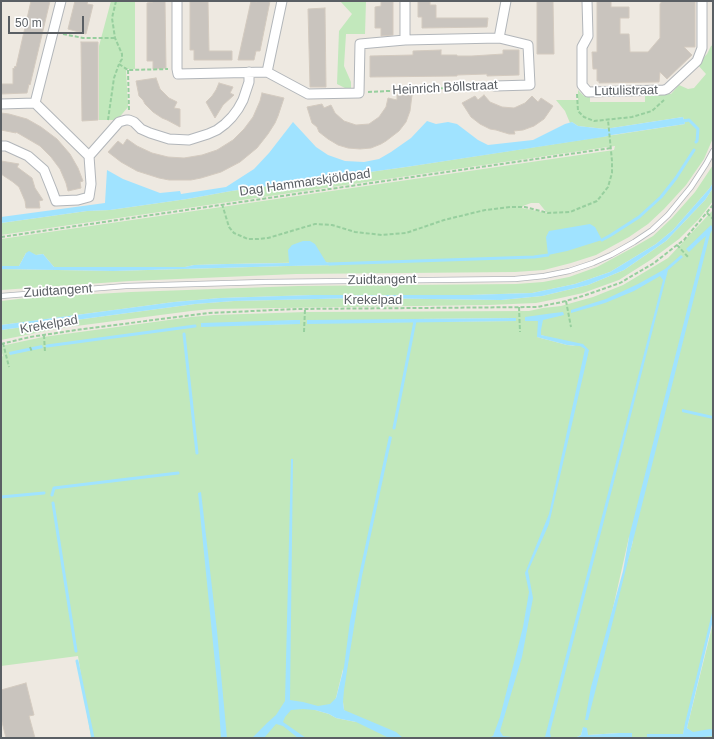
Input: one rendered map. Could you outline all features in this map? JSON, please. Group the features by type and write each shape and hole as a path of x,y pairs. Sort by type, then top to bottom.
{"street":[{"path":"35,104 61,1"},
{"path":"177,1 178,71 267,72 308,94 359,93 360,44 405,40 499,38 506,1"},
{"path":"267,72 282,1"},
{"path":"405,1 405,40"},
{"path":"580,88 582,47 588,36 587,1"},
{"name":"Lutulistraat","path":"580,88 588,92 667,89 697,61 702,48 702,1"},
{"name":"Heinrich Böllstraat","path":"495,86 530,85 528,45 499,38"},
{"path":"89,156 119,122 128,120 150,133 169,139 189,140 217,130 225,124 238,109 243,100 249,82 249,72"},
{"path":"1,104 35,104 89,156 91,184 89,197 78,200 56,201 44,170 28,156 6,146 1,146"}],"lane":[{"name":"Zuidtangent","path":"1,296 133,286 265,282 515,279 544,276 569,271 611,255 652,230 668,215 691,187 713,151"}],"path":[{"path":"110,132 107,124 114,78 122,59 122,54 115,38 112,18 116,1"},
{"path":"53,31 83,38 115,38"},
{"path":"119,64 128,70 178,71"},
{"path":"128,70 128,120"},
{"name":"Heinrich Böllstraat","path":"359,93 495,86"},
{"path":"580,88 578,111 584,117 594,121 632,116 652,111 667,96 667,89"},
{"path":"222,204 229,227 234,233 248,239 268,238 315,224 332,225 355,232 382,235 406,234 444,220 485,210 510,207 525,207 548,213 570,212 597,200 608,187 612,173 612,160 608,120"},
{"name":"Dag Hammarskjöldpad","path":"1,237 611,148"},
{"name":"Krekelpad","path":"2,343 83,328 209,313 304,309 519,307 537,306 566,301 620,283 654,263 684,240 713,205"},
{"path":"707,213 713,219"},
{"path":"677,244 689,258"},
{"path":"566,301 571,327"},
{"path":"519,307 520,332"},
{"path":"304,309 304,332"},
{"path":"44,335 45,353"},
{"path":"2,343 9,367"},
{"path":"30,346 32,352"}],"green space":[{"path":"111,1 135,1 135,69 126,69 128,107 117,120 99,120 99,46"},
{"path":"340,1 366,1 365,34 346,34 344,66 351,82 351,91 337,84 339,31 352,14"},
{"path":"713,45 713,138 704,159 686,185 648,224 629,237 596,255 544,270 515,272 296,274 130,281 1,290 1,269 113,271 337,265 325,262 194,265 185,267 54,267 43,254 36,255 26,253 19,266 1,266 1,239 614,150 615,146 1,235 1,223 187,199 231,191 406,167 685,124 683,117 605,129 578,126 572,122 570,123 565,111 556,100 578,100 578,90 584,96 590,96 590,102 645,102 645,95 671,94 679,85 688,89 694,88 706,74 697,64 707,54","holes":["531,203 539,203 547,213 522,208 523,206"]},
{"path":"713,165 713,183 673,230 656,244 610,272 575,284 532,293 469,295 313,295 220,298 174,302 1,325 1,301 27,298 131,292 298,286 516,284 543,282 569,277 597,267 653,236 672,218 695,192"},
{"path":"713,188 713,201 699,219 679,239 652,259 619,280 583,293 556,299 536,303 489,305 212,309 61,328 1,340 1,330 195,304 234,301 359,298 501,300 542,296 588,285 624,270 666,241 705,200"},
{"path":"713,210 713,614 683,734 692,732 687,728 713,623 713,738 623,738 631,737 631,733 588,735 583,728 581,735 577,737 565,738 91,738 78,656 1,666 1,357 3,356 2,353 1,354 1,346 43,337 214,315 306,312 529,311 561,306 593,297 623,285 668,258","holes":["516,318 516,321 307,323 416,319","300,320 300,323 294,324 201,326","541,335 576,346 567,345 537,337","629,537 633,541 608,630","343,669 344,710 356,722 336,718 329,714 315,710 330,711 336,698"]}],"water":[{"path":"683,117 685,124 603,137 110,210 87,211 1,223 1,217 105,203 107,170 123,179 160,193 180,191 181,194 226,187 254,169 269,153 293,122 316,147 328,155 345,161 364,162 379,159 391,152 411,138 427,121 436,124 448,122 457,124 478,140 488,145 533,140 572,122 578,126 605,129"},
{"path":"713,183 713,188 705,200 666,241 624,270 588,285 542,296 501,300 359,298 234,301 195,304 1,330 1,325 174,302 220,298 313,295 469,295 532,293 575,284 610,272 656,244 673,230"},
{"path":"590,224 595,227 602,240 567,251 548,255 546,237 549,231"},
{"path":"711,225 713,228 710,234 588,720 585,720 591,687 623,571 629,537 706,236 689,252 686,249"},
{"path":"303,241 310,241 315,244 326,262 340,265 113,271 1,269 1,266 19,266 26,253 29,251 36,255 43,254 54,267 185,267 194,265 289,263 288,250 292,245"},
{"path":"681,255 683,257 668,270 550,732 551,738 529,738 545,737 663,280 660,276 634,291 605,303 571,313 571,310 606,299 638,284 665,269"},
{"path":"563,312 564,315 543,320 541,335 583,344 589,350 549,524 528,571 533,598 522,657 500,731 503,736 521,738 488,738 493,736 500,717 523,627 529,592 525,573 549,514 585,349 580,346 567,345 537,337 538,321 525,321 525,317"},
{"path":"516,318 516,321 307,324 307,320"},
{"path":"300,320 300,324 201,327 201,323"},
{"path":"42,345 43,348 10,355 9,352"},
{"path":"682,409 713,416 713,419 682,412"},
{"path":"389,436 392,437 362,576 343,702 344,710 396,732 403,738 389,738 356,722 336,718 329,714 315,710 303,709 291,710 283,722 306,738 298,738 283,726 276,724 264,738 252,738 276,715 285,701 291,459 293,459 290,700 318,706 330,704 336,698 344,667 350,621 359,575"},
{"path":"201,492 217,631 227,738 221,738 218,693 198,493"},
{"path":"713,609 713,620 687,728 693,732 710,729 713,730 713,736 691,738 647,738 647,734 683,734"},
{"path":"583,727 587,728 588,735 632,733 632,737 565,738 577,737 581,735"}],"building":[{"path":"31,1 50,1 30,85 29,84 27,93 1,94 1,84 13,84 13,68 14,69 15,66 16,67"},
{"path":"75,1 88,1 87,4 93,5 86,34 68,29"},
{"path":"153,1 165,1 166,68 153,69 153,61 147,61 147,3"},
{"path":"190,1 208,2 209,51 232,51 232,60 194,60 194,50 190,50"},
{"path":"251,1 270,1 260,51 256,51 254,60 238,60"},
{"path":"381,1 393,1 393,35 381,36 381,28 375,28 375,7 381,6"},
{"path":"418,1 430,1 430,5 436,5 436,18 488,18 487,27 422,28 422,17 418,17"},
{"path":"537,1 553,1 554,54 537,54"},
{"path":"597,1 611,1 611,7 629,7 629,18 620,18 620,34 629,34 630,52 648,52 660,38 660,4 662,1 695,1 695,47 684,47 692,55 667,79 660,72 659,82 599,83 599,81 597,81 597,69 593,69 592,52 597,52"},
{"path":"325,8 326,87 310,87 308,9"},
{"path":"81,42 98,42 98,120 82,121"},
{"path":"441,50 441,55 472,56 503,54 503,50 519,50 519,75 487,76 487,74 457,76 370,77 370,56 413,55 413,51"},
{"path":"156,78 160,89 169,98 177,102 174,108 180,109 180,127 153,112 139,96 136,81"},
{"path":"219,83 233,87 230,93 234,95 223,105 215,118 206,102 212,96"},
{"path":"262,93 284,98 275,123 257,148 240,162 221,172 191,180 169,180 137,171 121,162 108,152 118,141 123,145 127,139 137,146 152,153 168,157 184,158 202,155 217,150 233,140 244,129 253,117"},
{"path":"397,95 412,95 410,111 406,122 399,131 386,141 371,148 348,148 338,145 328,139 319,132 317,127 312,123 307,107 322,104 324,108 331,105 335,113 344,121 356,125 369,124 379,117 386,107 388,98 397,100"},
{"path":"484,95 490,102 502,107 514,108 525,103 532,96 538,102 541,98 553,106 544,119 534,126 523,130 514,131 515,134 509,134 490,129 480,124 471,117 462,103 475,96 478,100"},
{"path":"1,113 27,119 57,139 70,154 78,168 83,181 80,182 81,188 68,191 60,169 40,146 16,132 1,130"},
{"path":"1,161 19,164 17,167 32,178 35,188 43,200 39,201 40,208 26,208 25,201 19,187 1,174"},
{"path":"26,683 34,715 29,716 35,738 6,738 1,718 1,690"}],"waterway":[{"path":"683,121 689,120 698,129 696,142"},
{"path":"602,240 639,217 661,197 676,178 694,150"},
{"path":"329,264 534,257 548,255"},
{"path":"394,428 415,321"},
{"path":"47,346 195,326"},
{"path":"184,334 197,453"},
{"path":"52,495 54,488 178,473"},
{"path":"1,497 44,493"},
{"path":"53,503 76,651"},
{"path":"77,661 93,738"}]}
